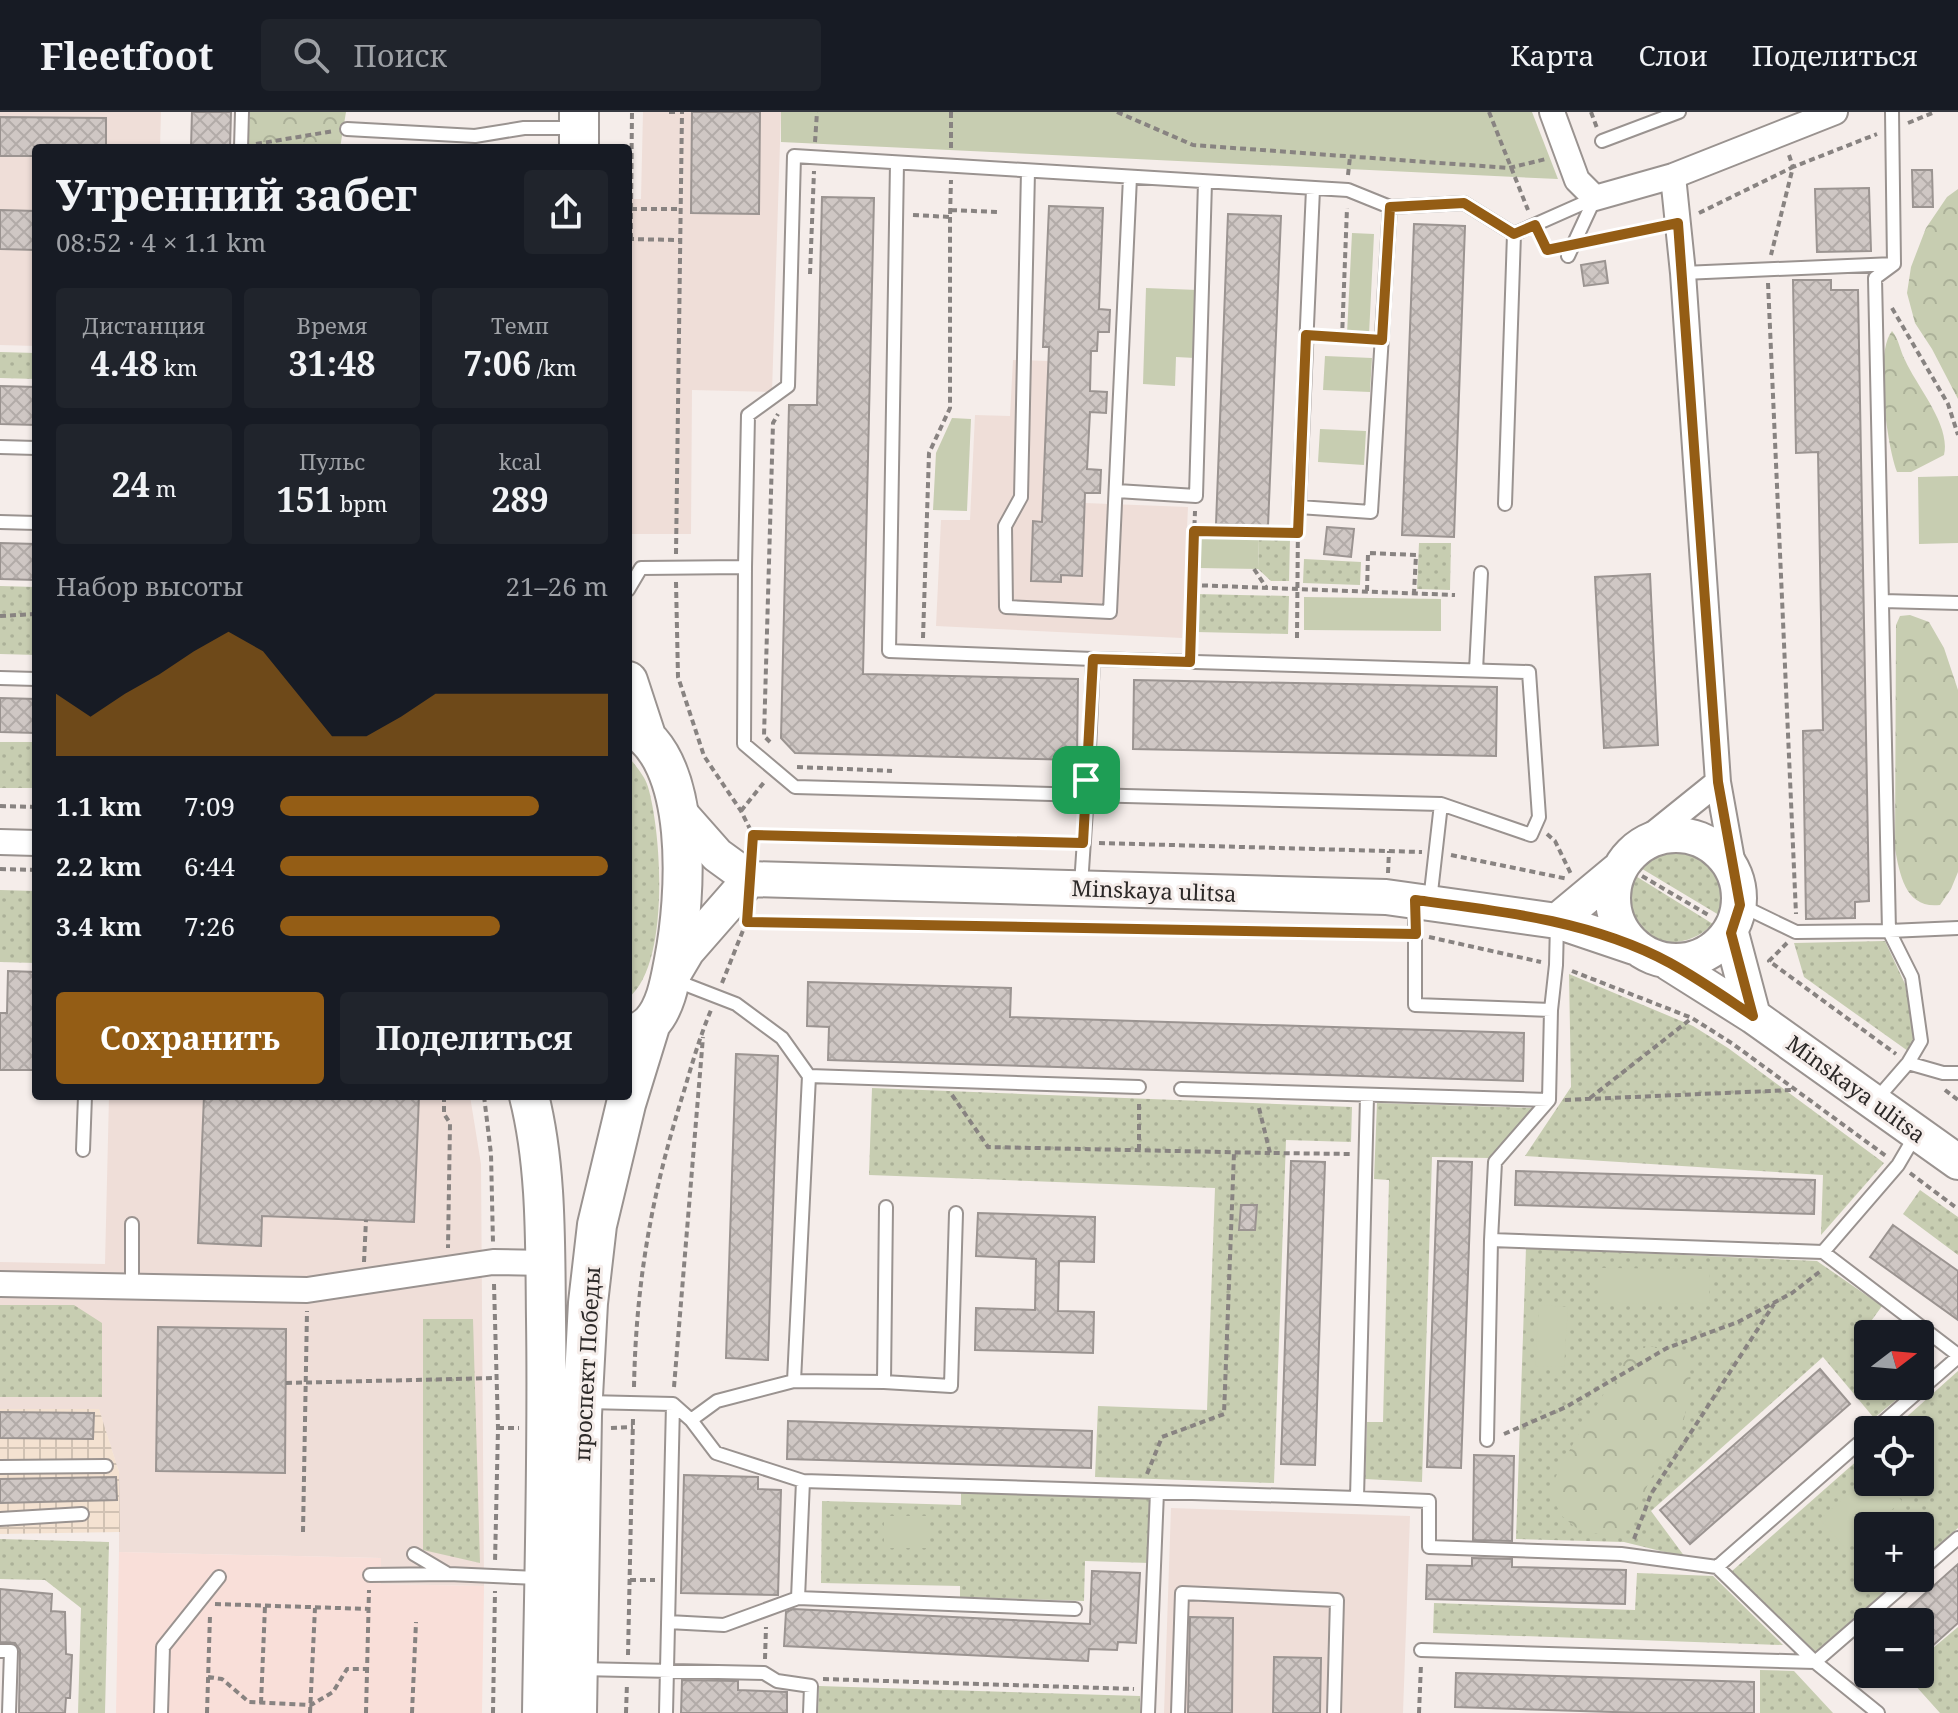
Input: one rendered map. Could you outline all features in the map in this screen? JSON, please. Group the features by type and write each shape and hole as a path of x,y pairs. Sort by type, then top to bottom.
{"main road":[{"path":"632,704 637,732"},
{"name":"проспект Победы","path":"632,1072 640,1030 664,1002 683,893 679,812 668,776 637,732"},
{"path":"670,979 687,951 750,879 717,855 679,812"},
{"path":"1557,921 1631,863 1676,834 1711,844 1734,871 1729,919 1753,1016"},
{"path":"1631,863 1613,912 1634,947"},
{"name":"Minskaya ulitsa","path":"750,879 1423,901 1557,921 1634,947 1669,963 1753,1016 1958,1162"},
{"path":"1669,963 1706,956 1729,919"},
{"name":"проспект Победы","path":"530,1100 540,1174 546,1263 547,1429 542,1713"},
{"name":"проспект Победы","path":"577,1713 588,1303 597,1225 627,1100"}],"street":[{"path":"1552,112 1577,180 1595,198 1673,176 1827,113"},
{"path":"1673,176 1683,273 1718,782 1734,871"},
{"path":"1631,863 1718,782"},
{"path":"0,842 32,843"},
{"path":"0,1284 307,1290 493,1262 546,1263"}],"lane":[{"path":"241,144 242,112"},
{"path":"1602,141 1679,112"},
{"path":"1892,112 1894,264"},
{"path":"347,129 475,142 524,128 579,129"},
{"path":"897,163 889,651 1529,672 1539,817 1531,835 1441,804 795,787 744,744 748,415 788,386 794,156 1348,190 1390,207 1464,203 1514,234"},
{"path":"1028,171 1021,497 1005,526 1006,607 1110,612 1130,177"},
{"path":"1117,491 1196,496 1205,182"},
{"path":"1313,189 1299,507 1371,512 1390,207"},
{"path":"1514,234 1595,198"},
{"path":"1568,256 1595,198"},
{"path":"1505,504 1514,234"},
{"path":"1683,273 1894,264"},
{"path":"1874,1102 1908,1063 1921,1041 1912,977 1889,931 1875,278 1894,264"},
{"path":"0,447 32,448"},
{"path":"0,522 32,523"},
{"path":"632,583 641,568 745,567"},
{"path":"1476,670 1481,573"},
{"path":"1883,601 1958,603"},
{"path":"1081,889 1093,659"},
{"path":"0,678 32,679"},
{"path":"1441,804 1436,852 1416,934 1415,1005 1551,1010"},
{"path":"1729,919 1796,932 1958,928"},
{"path":"1487,1440 1495,1162 1549,1100 1557,921"},
{"path":"670,979 736,1004 782,1038 809,1076 794,1381"},
{"path":"1908,1063 1943,1073 1958,1073"},
{"path":"809,1076 1139,1087"},
{"path":"1181,1089 1549,1100"},
{"path":"1357,1498 1367,1096"},
{"path":"83,1150 85,1100"},
{"path":"1823,1252 1898,1165 1917,1133"},
{"path":"884,1382 886,1207"},
{"path":"691,1420 717,1401 794,1381 951,1386 956,1213"},
{"path":"132,1224 132,1287"},
{"path":"1491,1240 1823,1252 1958,1356 1890,1416"},
{"path":"583,1402 673,1404 691,1420 716,1453 803,1481 1429,1501 1429,1547 1628,1555 1717,1567 1815,1662 1878,1713"},
{"path":"666,1713 673,1404"},
{"path":"1717,1567 1854,1447"},
{"path":"0,1467 106,1466"},
{"path":"798,1598 803,1481"},
{"path":"1148,1713 1157,1492"},
{"path":"0,1519 82,1514"},
{"path":"1934,1559 1958,1538"},
{"path":"414,1554 449,1574"},
{"path":"370,1575 545,1578"},
{"path":"161,1713 163,1647 219,1577"},
{"path":"1421,1650 1815,1662 1896,1592"},
{"path":"1178,1713 1182,1593 1337,1600 1334,1713"},
{"path":"668,1622 724,1625 798,1598 1075,1609"},
{"path":"0,1651 11,1651 9,1713"},
{"path":"578,1669 764,1673 777,1681 811,1686 810,1713"}],"path":[{"path":"632,112 632,144"},
{"path":"669,112 676,112"},
{"path":"682,112 676,566 678,677 704,756 741,811 753,835 750,879"},
{"path":"923,652 929,453 950,408 951,112"},
{"path":"1117,112 1193,145 1509,168 1568,154"},
{"path":"1489,112 1509,168 1547,250 1678,223 1793,167 1935,112"},
{"path":"259,144 347,129"},
{"path":"1781,133 1793,167 1768,271 1796,932 1769,961 1958,1100"},
{"path":"1342,338 1350,157"},
{"path":"809,280 814,171 824,171"},
{"path":"914,202 913,215 950,217"},
{"path":"632,209 681,209"},
{"path":"951,210 997,212"},
{"path":"632,239 680,240"},
{"path":"1875,278 1948,404 1958,435"},
{"path":"1306,335 1382,340"},
{"path":"774,746 764,736 773,423 780,412"},
{"path":"1190,662 1196,496"},
{"path":"1297,638 1299,507"},
{"path":"1194,531 1298,533"},
{"path":"1367,591 1368,553 1416,555 1414,593"},
{"path":"1254,569 1267,587"},
{"path":"1192,585 1455,595"},
{"path":"0,616 32,614"},
{"path":"795,767 902,772"},
{"path":"0,806 32,807"},
{"path":"753,835 1436,852 1573,880 1555,841 1536,824"},
{"path":"1631,863 1729,919"},
{"path":"0,869 32,870"},
{"path":"626,1713 636,1320 647,1232 665,1148 704,1027 747,922 1416,934 1556,965 1692,1018 1795,1089 1958,1209"},
{"path":"1589,1099 1692,1018"},
{"path":"673,1404 704,1027"},
{"path":"942,1080 988,1147 1366,1154"},
{"path":"1139,1087 1139,1150"},
{"path":"1549,1100 1795,1089"},
{"path":"1254,1092 1270,1153"},
{"path":"444,1100 444,1114 450,1123 448,1249"},
{"path":"484,1100 491,1154 498,1428 493,1713"},
{"path":"1140,1492 1162,1437 1224,1414 1234,1153"},
{"path":"364,1271 366,1220"},
{"path":"1487,1440 1522,1428 1566,1407 1667,1348 1738,1322 1776,1302 1835,1261"},
{"path":"303,1532 307,1290"},
{"path":"1628,1555 1651,1494 1776,1302"},
{"path":"286,1383 496,1378"},
{"path":"610,1428 633,1427"},
{"path":"498,1428 529,1428"},
{"path":"366,1713 370,1575"},
{"path":"630,1580 669,1581"},
{"path":"764,1673 766,1621 798,1598"},
{"path":"207,1713 210,1604 369,1609"},
{"path":"261,1703 265,1606"},
{"path":"310,1713 315,1607"},
{"path":"412,1713 416,1622"},
{"path":"1419,1713 1421,1650"},
{"path":"208,1677 222,1679 249,1702 311,1705 333,1692 347,1669 367,1669"},
{"path":"811,1686 821,1679 1149,1689"}],"shaded area":[{"path":"0,112 161,112 160,144 32,144 32,346 0,345"},
{"path":"643,112 781,112 772,392 692,390 691,534 632,534 632,199 641,199"},
{"path":"1013,360 1049,361 1042,510 1084,512 1085,503 1188,507 1182,638 936,626 941,520 970,520 975,415 1010,416"},
{"path":"109,1100 471,1100 481,1164 484,1586 381,1584 381,1558 119,1552 119,1472 99,1410 0,1409 0,1262 105,1264"},
{"path":"0,1409 99,1409 119,1472 120,1532 0,1534"},
{"path":"1171,1508 1410,1516 1403,1713 1164,1713"},
{"path":"119,1552 381,1558 381,1584 484,1586 482,1713 116,1713"}],"green space":[{"path":"250,112 346,112 341,144 248,144"},
{"path":"781,112 1532,112 1558,179 781,142"},
{"path":"1958,189 1958,399 1915,323 1907,293 1911,267 1926,228 1947,197"},
{"path":"1352,233 1374,234 1369,335 1347,334"},
{"path":"1146,288 1198,290 1195,358 1176,357 1175,386 1143,384"},
{"path":"1892,331 1910,371 1932,406 1945,443 1944,455 1911,472 1897,472 1886,422 1884,359"},
{"path":"0,352 32,353 32,379 0,378"},
{"path":"1325,356 1372,358 1370,392 1323,390"},
{"path":"952,418 971,419 967,511 933,510 936,453"},
{"path":"1320,429 1366,431 1364,465 1318,462"},
{"path":"1958,476 1958,543 1919,544 1918,477"},
{"path":"1200,537 1259,538 1258,569 1199,568"},
{"path":"1259,538 1290,539 1289,581 1271,581 1258,569"},
{"path":"1419,543 1451,543 1450,590 1417,589"},
{"path":"1304,559 1361,562 1360,585 1303,583"},
{"path":"0,586 32,587 32,655 0,654"},
{"path":"1197,594 1289,596 1288,634 1196,632"},
{"path":"1304,597 1441,599 1441,631 1304,630"},
{"path":"1910,615 1929,622 1944,648 1958,690 1958,872 1940,905 1919,902 1912,896 1902,880 1895,849 1896,625 1900,616"},
{"path":"0,742 32,742 32,788 0,788"},
{"path":"632,761 647,783 657,835 659,866 656,930 651,958 641,982 632,993"},
{"path":"1680,848 1702,857 1716,871 1722,891 1719,915 1639,867 1658,854"},
{"path":"1634,875 1713,924 1697,936 1681,941 1665,941 1651,936 1633,912 1631,895"},
{"path":"0,890 32,891 32,963 0,962"},
{"path":"1885,941 1905,984 1916,1040 1908,1051 1804,977 1794,943"},
{"path":"1569,974 1693,1026 1728,1048 1884,1163 1821,1235 1823,1175 1525,1156 1571,1087"},
{"path":"872,1088 1352,1107 1351,1142 1286,1140 1274,1483 1095,1477 1098,1406 1207,1410 1215,1188 869,1175"},
{"path":"1377,1103 1534,1108 1489,1158 1432,1157 1422,1482 1365,1479 1367,1422 1383,1422 1389,1180 1374,1179"},
{"path":"1920,1190 1958,1217 1958,1255 1903,1214"},
{"path":"1526,1248 1817,1261 1882,1306 1872,1320 1854,1320 1854,1394 1823,1357 1651,1511 1685,1557 1624,1542 1516,1539"},
{"path":"1601,1268 1710,1269 1709,1304 1601,1303"},
{"path":"0,1305 74,1305 102,1323 102,1397 0,1397"},
{"path":"1539,1305 1568,1307 1564,1367 1535,1366"},
{"path":"423,1319 473,1319 480,1563 423,1550"},
{"path":"1641,1346 1672,1349 1689,1357 1691,1387 1681,1433 1651,1478 1627,1529 1616,1536 1585,1532 1562,1516 1550,1494 1554,1480 1623,1363"},
{"path":"1958,1371 1958,1528 1934,1549 1934,1512 1854,1512 1854,1592 1885,1592 1866,1608 1854,1608 1854,1618 1815,1652 1732,1571 1854,1463 1854,1496 1934,1496 1934,1416 1908,1416 1926,1400 1934,1400 1934,1392"},
{"path":"1859,1400 1896,1400 1876,1416 1872,1416"},
{"path":"1854,1489 1854,1496 1898,1496 1902,1501 1889,1512 1854,1512 1854,1542 1846,1549 1820,1519"},
{"path":"961,1492 1151,1497 1150,1563 1085,1561 1084,1601 960,1597 960,1586 821,1583 822,1501 961,1505"},
{"path":"884,1516 927,1516 927,1548 884,1548"},
{"path":"0,1539 109,1542 105,1713 78,1713 81,1608 45,1580 0,1579"},
{"path":"1637,1573 1713,1576 1783,1645 1433,1633 1434,1603 1635,1610"},
{"path":"1958,1627 1958,1713 1940,1713 1918,1688 1934,1688 1934,1647"},
{"path":"1760,1670 1794,1671 1833,1713 1760,1713"},
{"path":"819,1686 1140,1696 1140,1713 818,1713"}],"building":[{"path":"192,112 231,112 230,144 191,144"},
{"path":"692,112 760,112 759,214 691,213"},
{"path":"0,117 106,118 106,144 32,144 32,156 0,156"},
{"path":"1912,170 1932,170 1933,207 1913,207"},
{"path":"1869,188 1871,251 1817,252 1815,189"},
{"path":"822,197 874,198 863,674 1078,679 1077,760 795,753 781,738 789,405 817,405"},
{"path":"1049,206 1103,208 1099,309 1110,310 1109,332 1098,332 1097,351 1091,351 1090,391 1107,392 1106,413 1090,412 1087,469 1101,470 1100,493 1085,493 1082,576 1061,575 1061,582 1031,581 1033,521 1042,522 1049,347 1043,347"},
{"path":"0,210 32,211 32,250 0,249"},
{"path":"1228,214 1281,216 1268,526 1216,524"},
{"path":"1414,224 1465,226 1454,537 1402,535"},
{"path":"1605,261 1608,283 1584,286 1581,265"},
{"path":"1793,280 1831,280 1831,290 1858,290 1869,901 1855,902 1855,918 1806,919 1803,731 1823,730 1818,452 1796,453"},
{"path":"0,386 32,387 32,425 0,424"},
{"path":"1327,527 1354,529 1351,557 1324,554"},
{"path":"0,543 32,544 32,580 0,579"},
{"path":"1650,574 1658,745 1604,748 1595,577"},
{"path":"1134,680 1497,687 1496,756 1133,749"},
{"path":"0,698 32,699 32,733 0,732"},
{"path":"8,971 32,972 32,1070 0,1070 0,1013 7,1013"},
{"path":"808,982 1011,988 1010,1017 1524,1033 1523,1081 828,1060 829,1027 807,1026"},
{"path":"736,1054 778,1056 768,1360 726,1358"},
{"path":"204,1100 419,1100 414,1222 262,1216 261,1246 198,1243"},
{"path":"1291,1161 1325,1162 1315,1465 1281,1464"},
{"path":"1438,1161 1472,1162 1461,1468 1427,1467"},
{"path":"1516,1171 1815,1180 1814,1214 1515,1205"},
{"path":"1241,1205 1257,1205 1255,1230 1239,1230"},
{"path":"978,1213 1095,1217 1094,1262 1059,1261 1058,1311 1094,1312 1093,1353 975,1350 976,1308 1035,1310 1036,1259 976,1256"},
{"path":"1893,1225 1958,1271 1958,1320 1870,1257"},
{"path":"158,1327 286,1329 285,1473 156,1471"},
{"path":"1820,1369 1850,1404 1690,1544 1660,1510"},
{"path":"0,1412 94,1413 93,1439 0,1438"},
{"path":"788,1421 1092,1431 1091,1468 787,1459"},
{"path":"1474,1455 1514,1456 1512,1541 1473,1540"},
{"path":"684,1475 758,1477 758,1489 781,1490 778,1595 681,1593"},
{"path":"116,1477 117,1500 0,1503 0,1479"},
{"path":"1472,1558 1512,1559 1512,1567 1626,1570 1625,1604 1426,1599 1427,1565 1472,1566"},
{"path":"1958,1564 1958,1623 1934,1644 1934,1608 1909,1608 1927,1592 1934,1592 1934,1585"},
{"path":"1092,1571 1140,1573 1136,1643 1118,1642 1117,1650 1089,1649 1088,1661 784,1646 786,1612 793,1609 1090,1624"},
{"path":"0,1589 52,1594 51,1611 65,1612 66,1654 72,1655 70,1698 66,1698 65,1713 19,1713 20,1650 15,1643 0,1642"},
{"path":"1190,1617 1233,1618 1232,1713 1188,1713"},
{"path":"1274,1657 1321,1658 1320,1713 1273,1713"},
{"path":"1456,1673 1754,1682 1754,1713 1455,1707"},
{"path":"682,1680 738,1681 738,1690 787,1692 787,1713 681,1713"}],"route":[{"path":"1464,203 1514,234 1535,225 1547,250 1678,223 1718,782 1740,905 1731,933 1753,1016 1669,963 1634,947 1557,921 1415,900 1416,934 747,922 753,835 1083,843 1086,780 1093,659 1190,662 1194,531 1298,533 1306,335 1382,340 1390,207 1464,203"}]}
